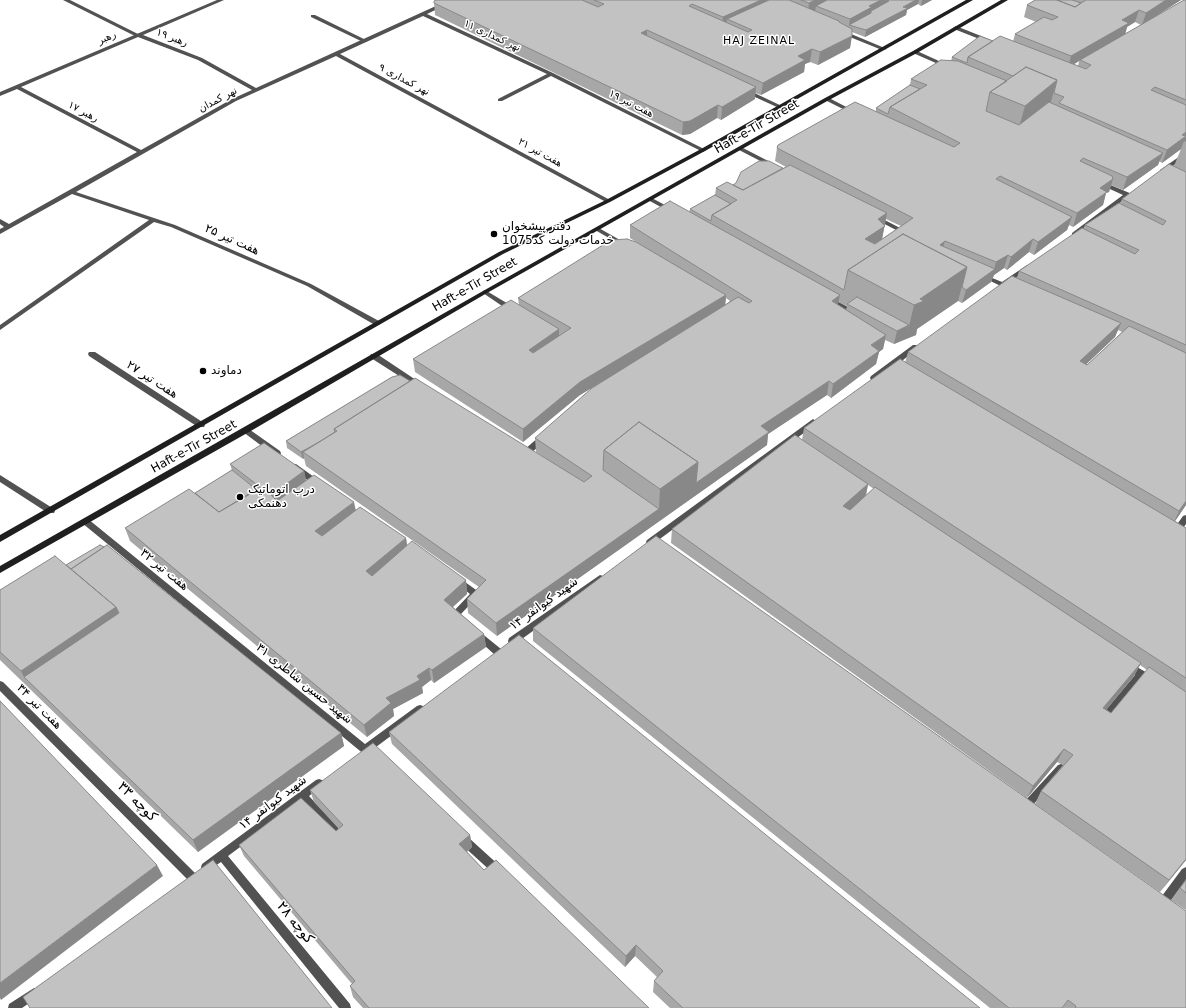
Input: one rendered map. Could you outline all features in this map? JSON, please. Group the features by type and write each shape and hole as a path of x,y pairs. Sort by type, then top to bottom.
{"main road":[{"name":"Haft-e-Tir Street","path":"0,539 501,253 608,201 703,150 970,0"},
{"name":"Haft-e-Tir Street","path":"0,570 484,292 741,149 827,99 915,52 1005,0"}],"street":[{"name":"رهبر ۱۹","path":"66,0 137,35 200,59 256,90"},
{"name":"رهبر","path":"0,94 221,0"},
{"name":"نهر کمدان","path":"0,232 234,100 453,0"},
{"name":"نهر کمداری ۱۱","path":"424,14 551,74"},
{"path":"313,16 364,41"},
{"path":"956,28 998,44"},
{"path":"836,30 884,49"},
{"path":"915,52 950,67"},
{"name":"نهر کمداری ۹","path":"337,54 463,121"},
{"path":"500,100 551,74"},
{"name":"هفت تیر ۱۹","path":"551,74 703,150"},
{"name":"رهبر ۱۷","path":"17,87 141,152"},
{"path":"738,88 780,107"},
{"path":"827,99 856,113"},
{"name":"هفت تیر ۲۱","path":"463,121 608,201"},
{"path":"741,149 782,170"},
{"path":"1161,174 1186,154"},
{"path":"1073,235 1131,193 1094,180"},
{"name":"هفت تیر ۲۵","path":"71,192 173,226 308,285 377,323"},
{"path":"650,199 678,214"},
{"path":"1108,210 1115,214"},
{"path":"872,216 900,230 889,239"},
{"path":"0,328 154,219"},
{"path":"0,221 9,227"},
{"path":"596,229 631,248"},
{"path":"999,287 1034,263"},
{"path":"975,272 999,287 1016,291"},
{"path":"484,292 518,313"},
{"path":"823,295 850,311 839,318 845,322"},
{"path":"868,382 896,366 922,343"},
{"name":"هفت تیر ۲۷","path":"92,354 201,425"},
{"path":"374,356 427,390"},
{"path":"642,548 657,542 792,442 819,418"},
{"path":"246,430 294,464 318,486"},
{"path":"527,452 552,432"},
{"path":"0,478 51,511"},
{"path":"1175,532 1186,518"},
{"name":"هفت تیر ۳۲","path":"85,521 228,637"},
{"name":"شهید کیوانفر ۱۴","path":"452,576 476,594 455,614 494,654 520,640 610,570"},
{"name":"شهید حسین شاطری ۳۱","path":"228,637 362,751 377,760"},
{"path":"1121,661 1160,687"},
{"path":"1103,720 1141,674"},
{"name":"هفت تیر ۳۴","path":"0,684 61,747"},
{"path":"362,751 428,703"},
{"name":"کوچه ۳۳","path":"61,747 189,880"},
{"path":"1027,805 1061,768"},
{"name":"شهید کیوانفر ۱۴","path":"189,880 327,777"},
{"path":"302,796 340,837"},
{"path":"459,835 506,878"},
{"name":"کوچه ۲۸","path":"222,856 346,1008"},
{"path":"1163,903 1186,872"},
{"path":"13,1008 39,989"}],"building":[{"path":"436,0 582,0 598,7 604,4 594,0 761,0 723,17 692,4 689,6 748,32 752,30 727,19 769,0 789,0 839,21 852,29 852,36 820,52 812,49 798,56 805,60 763,83 647,30 641,33 756,87 722,107 718,105 690,121 683,122 434,3"},
{"path":"801,0 815,0 809,3"},
{"path":"827,0 881,0 869,6 872,7 850,19 816,6"},
{"path":"886,0 916,0 903,7 908,8 866,30 849,25 889,1"},
{"path":"1035,0 1057,0 1075,7 1086,0 1166,0 1146,13 1139,10 1122,20 1129,23 1071,56 1015,34 1044,17 1052,20 1058,17 1027,5"},
{"path":"1057,0 1072,0 1081,3 1075,7"},
{"path":"1186,0 1186,100 1155,87 1151,90 1186,105 1186,132 1182,135 1186,136 1167,150 1059,103 1064,97 1054,93 1057,80 1026,67 1013,76 968,57 1000,36 1086,69 1091,65 1080,60"},
{"path":"980,36 993,41 968,57 967,63 952,57"},
{"path":"941,60 958,61 1007,81 990,92 986,111 1019,125 1049,102 1163,153 1127,177 1083,158 1080,161 1112,176 1113,179 1100,188 1107,192 1077,213 1000,176 996,179 1072,217 1038,242 1033,239 1011,257 1008,255 996,262 945,241 940,245 995,269 966,290 962,287 967,267 903,234 848,270 844,290 712,215 737,200 716,188 727,182 743,190 790,165 887,213 878,219 885,226 865,239 875,244 913,218 777,148 778,145 855,102 954,147 960,143 890,107 927,85 911,79"},
{"path":"1026,67 1057,80 1025,106 990,92"},
{"path":"910,85 920,89 890,107 888,114 876,108"},
{"path":"759,161 769,161 783,168 743,190 733,185 736,183 741,172"},
{"path":"1169,164 1186,172 1186,345 1019,271 1082,228 1135,254 1139,250 1085,225 1119,203 1163,225 1166,221 1122,199"},
{"path":"715,195 731,204 712,215 711,221 690,209"},
{"path":"670,201 840,295 832,301 886,335 871,345 879,351 833,384 829,381 761,426 769,432 696,483 698,462 639,422 604,450 603,470 659,509 496,623 467,599 486,580 303,452 337,431 334,429 415,378 584,482 592,476 535,438 592,388 738,297 749,303 752,301 630,225"},
{"path":"903,234 967,267 920,299 924,301 914,305 848,270"},
{"path":"627,239 636,242 726,295 580,382 523,429 413,359 511,300 559,329 529,350 533,353 571,328 518,298 611,240"},
{"path":"1012,276 1121,323 1080,361 1087,365 1129,326 1186,353 1186,501 1179,511 908,352"},
{"path":"857,297 909,325 897,331 847,304"},
{"path":"900,359 1186,528 1186,678 804,428"},
{"path":"400,375 410,381 334,429 335,432 319,442 301,452 286,441 392,377"},
{"path":"639,422 698,462 660,489 604,450"},
{"path":"795,435 868,484 843,506 850,510 875,487 1141,663 1103,708 1111,713 1149,667 1186,692 1186,859 1169,880 1041,791 1073,755 1064,749 1033,786 672,529"},
{"path":"264,443 304,471 271,495 277,501 314,475 354,502 315,531 322,536 360,507 406,538 366,571 372,576 412,541 466,580 444,600 484,634 432,670 429,668 417,676 420,680 386,698 391,703 364,725 125,528 189,489 219,512 260,487 230,464"},
{"path":"232,470 257,490 219,512 195,493"},
{"path":"656,536 1186,911 1186,1008 1075,1008 1076,1006 1068,1000 1062,1008 1009,1008 533,628"},
{"path":"100,545 104,547 71,569 66,565"},
{"path":"107,545 341,733 193,840 24,677 119,613 116,607 71,569"},
{"path":"55,556 116,607 21,671 0,652 0,590"},
{"path":"519,635 980,1008 683,1008 654,981 663,971 636,945 626,956 389,732"},
{"path":"0,701 157,865 0,983"},
{"path":"373,743 470,835 459,844 484,870 496,860 649,1008 369,1008 350,986 355,981 239,845 301,798 336,831 343,825 310,790"},
{"path":"213,860 332,1008 30,1008 23,997"},
{"path":"1186,880 1186,893 1180,888"}],"place":[{"name":"دفتر پیشخوان خدمات دولت کد1075","path":"494,234"},
{"name":"دماوند","path":"203,371"},
{"name":"درب اتوماتیک دهنمکی","path":"240,497"}],"district":[{"name":"HAJ ZEINAL","path":"759,41"}]}
